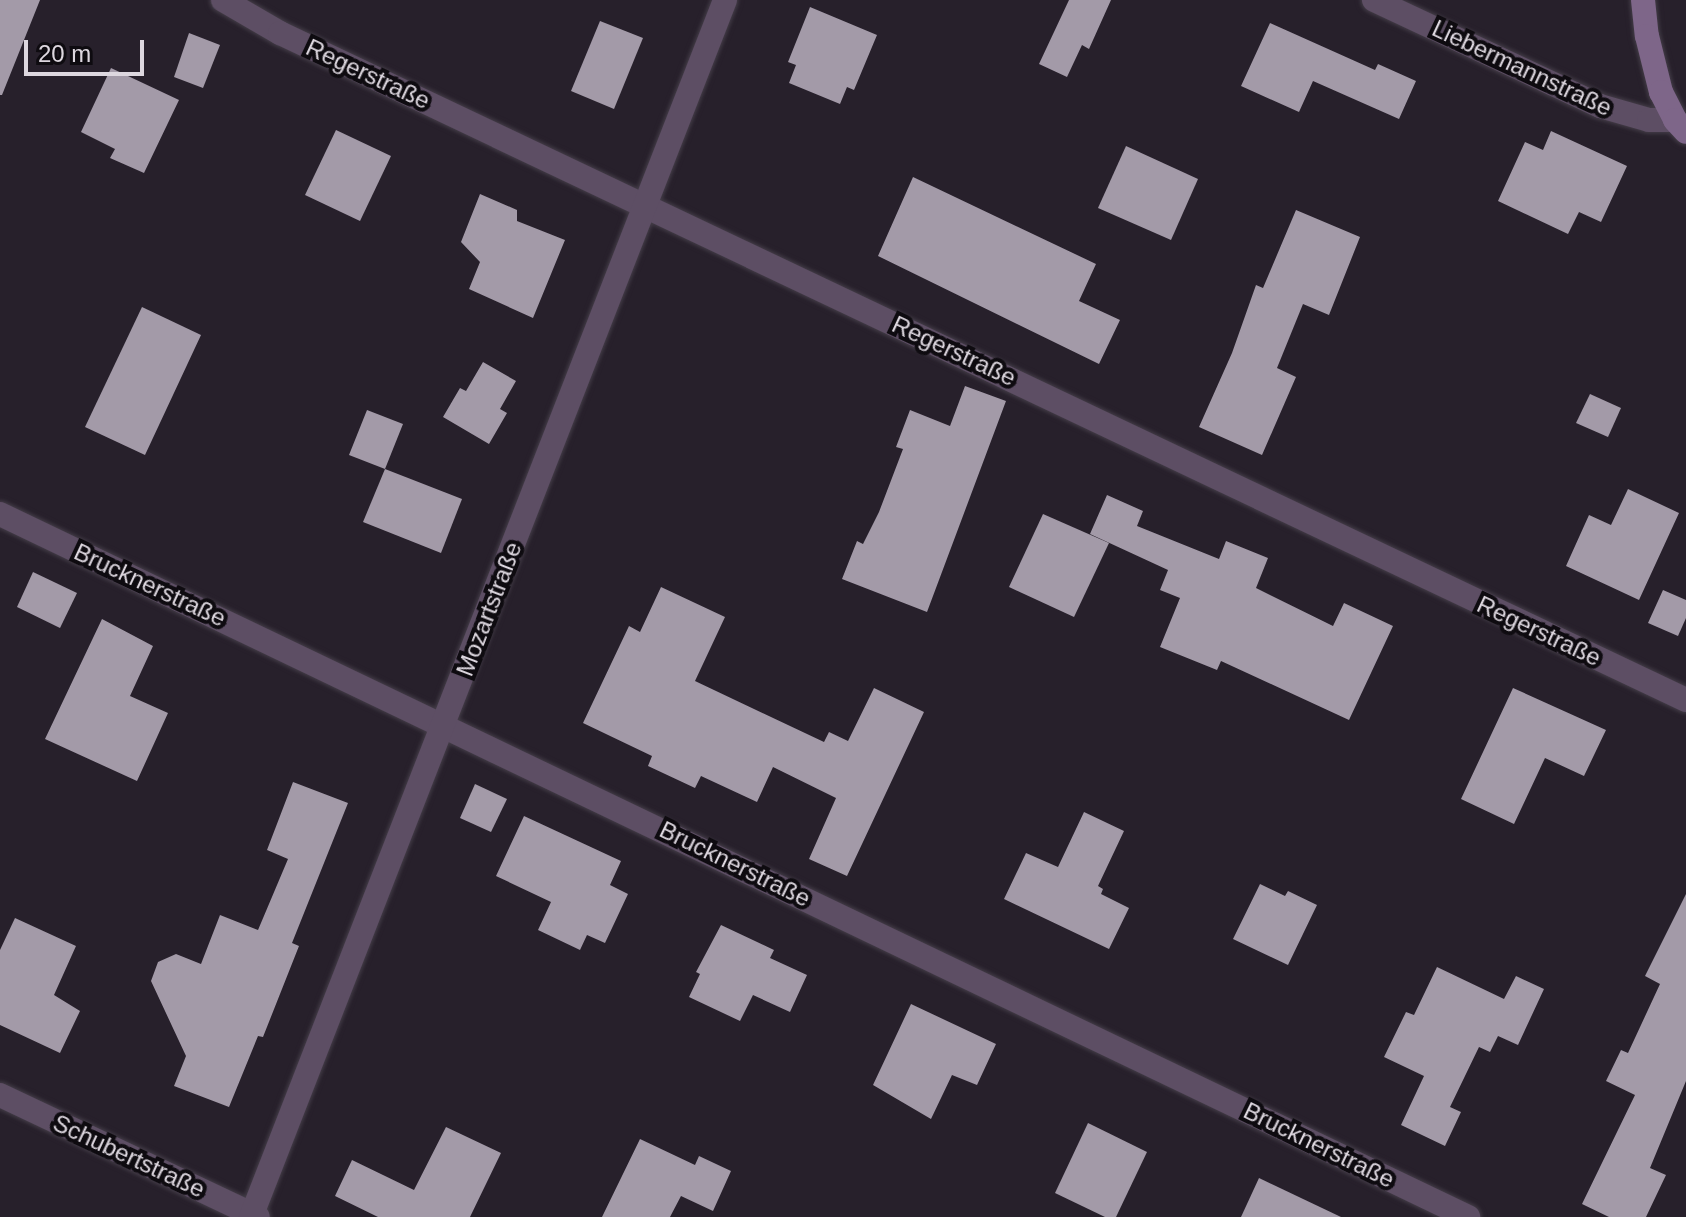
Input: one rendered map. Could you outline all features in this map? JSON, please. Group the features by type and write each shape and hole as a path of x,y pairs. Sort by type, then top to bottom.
{"street":[{"name":"Regerstraße","path":"223,0 280,33 1686,700"},
{"name":"Mozartstraße","path":"254,1216 643,203 725,0"},
{"name":"Liebermannstraße","path":"1374,0 1600,106 1680,126"},
{"path":"1643,0 1653,64 1680,126"},
{"name":"Brucknerstraße","path":"0,514 1468,1217"},
{"name":"Schubertstraße","path":"0,1095 254,1216"}],"building":[{"path":"0,0 40,0 2,95 0,95"},
{"path":"1069,0 1111,0 1089,49 1082,45 1067,77 1039,64"},
{"path":"810,7 877,35 854,90 847,87 840,104 789,83 796,65 788,62"},
{"path":"600,21 643,38 614,109 571,91"},
{"path":"1270,23 1375,70 1378,64 1416,81 1399,119 1313,81 1299,112 1241,86"},
{"path":"189,33 220,45 203,88 174,77"},
{"path":"111,68 179,100 144,173 110,158 115,149 81,132"},
{"path":"336,130 391,156 360,221 305,195"},
{"path":"1551,131 1627,166 1601,222 1579,212 1568,234 1498,201 1525,142 1543,150"},
{"path":"1126,146 1198,179 1171,240 1098,208"},
{"path":"913,177 1096,264 1079,301 1120,320 1099,364 878,256"},
{"path":"480,194 517,210 517,221 565,240 533,318 469,289 480,262 461,242"},
{"path":"1296,210 1360,237 1329,315 1303,304 1277,368 1296,377 1262,455 1199,427 1232,353 1256,285 1263,288"},
{"path":"142,307 201,335 145,455 85,427"},
{"path":"483,362 516,381 500,409 507,413 489,444 443,417 460,388 466,391"},
{"path":"965,386 1006,401 927,612 842,579 857,541 863,544 879,512 903,449 896,447 910,410 950,426"},
{"path":"1590,394 1621,408 1608,437 1576,423"},
{"path":"367,410 403,424 385,469 349,455"},
{"path":"385,469 462,499 441,553 363,522"},
{"path":"1628,489 1679,513 1639,600 1566,566 1589,515 1611,525"},
{"path":"1107,495 1143,511 1137,526 1219,559 1226,541 1268,558 1256,588 1333,626 1344,603 1393,626 1349,720 1221,661 1217,670 1160,647 1180,598 1160,590 1168,570 1090,534"},
{"path":"1043,514 1109,543 1074,617 1009,587"},
{"path":"33,572 77,593 60,628 17,607"},
{"path":"661,587 725,617 695,681 824,742 829,732 848,741 874,688 924,712 847,876 809,859 836,798 773,767 757,802 701,776 695,788 648,766 652,756 583,723 629,626 640,632"},
{"path":"1663,590 1686,600 1686,618 1678,636 1648,623"},
{"path":"102,619 153,646 130,696 168,713 137,781 45,739"},
{"path":"1513,688 1606,730 1584,776 1545,758 1514,824 1461,799"},
{"path":"293,782 348,803 292,943 299,946 263,1037 258,1036 229,1107 174,1086 186,1056 151,981 158,962 176,954 201,964 220,915 258,930 288,859 267,850"},
{"path":"475,784 507,799 491,832 460,818"},
{"path":"1084,812 1124,831 1098,886 1103,889 1101,894 1129,908 1109,949 1004,899 1026,853 1058,867"},
{"path":"524,816 621,861 610,885 628,894 605,943 587,935 580,950 538,930 551,902 496,876"},
{"path":"1260,884 1285,896 1288,891 1317,905 1288,965 1233,939"},
{"path":"1686,894 1686,1081 1650,1168 1666,1175 1646,1217 1609,1217 1582,1204 1635,1095 1606,1081 1621,1050 1628,1053 1660,984 1645,976"},
{"path":"15,918 76,946 54,995 80,1011 60,1053 0,1025 0,950"},
{"path":"721,925 774,950 770,958 807,975 790,1012 753,995 740,1021 689,997 700,974 696,972"},
{"path":"1437,967 1504,999 1516,976 1544,989 1518,1045 1498,1036 1490,1052 1479,1047 1450,1107 1461,1112 1445,1146 1401,1125 1424,1076 1384,1057 1406,1012 1414,1015"},
{"path":"911,1004 996,1044 977,1085 952,1075 931,1119 873,1085"},
{"path":"1088,1123 1147,1152 1116,1217 1105,1217 1055,1193"},
{"path":"446,1127 501,1153 470,1217 378,1217 335,1196 352,1160 414,1190"},
{"path":"640,1139 695,1165 699,1156 731,1171 713,1211 681,1196 670,1217 602,1217"},
{"path":"1259,1178 1341,1217 1241,1217"}]}
